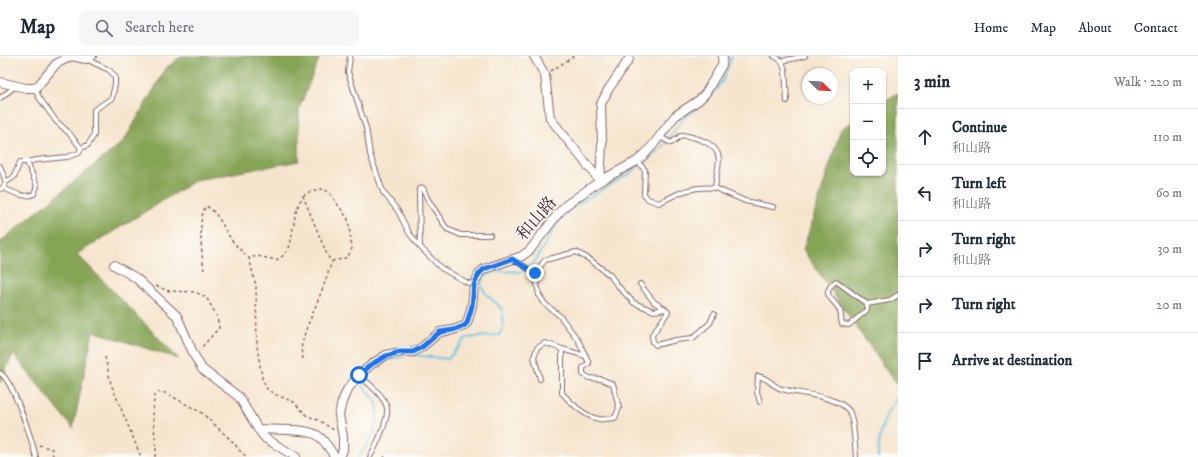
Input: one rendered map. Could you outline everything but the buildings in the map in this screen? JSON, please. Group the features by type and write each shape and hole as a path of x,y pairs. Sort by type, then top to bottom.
{"street":[{"path":"0,82 26,88 36,88 56,64 71,56 89,58"},
{"path":"534,56 545,75 550,118 600,181"},
{"name":"和山路","path":"340,457 343,450 343,437 339,415 342,402 347,390 359,375 372,364 386,356 400,352 413,352 422,347 440,332 453,330 464,326 467,323 472,306 474,285 479,274 484,269 522,256 530,250 557,214 566,205 600,181 637,161 645,154 660,137 675,116 699,100 705,94 722,65 723,56"},
{"path":"600,181 602,144 601,104 608,90 629,59"},
{"path":"114,265 136,278 177,316 194,355 202,369 239,397 265,438 296,457"},
{"path":"258,429 298,430 316,434 323,440 335,457"}],"lane":[{"path":"350,56 348,72 366,128 370,154 383,192 398,211 409,234 420,247 441,268 474,285"},
{"path":"774,56 782,61 794,60 805,56"},
{"path":"27,162 37,186 34,194 30,196 20,195 2,189 6,182 14,177 20,162 67,157 79,153 81,148 88,146 94,134 94,110 112,98 115,84 115,76 109,70 89,58"},
{"path":"782,61 785,70 787,102"},
{"path":"0,98 16,86"},
{"path":"36,88 38,96 56,121 69,133 81,148"},
{"path":"660,137 671,143 682,135 693,137 712,145 719,158 715,188"},
{"path":"637,161 645,170 644,194 648,199 659,203 679,192 703,186 715,188 745,201 773,207"},
{"path":"0,166 6,182"},
{"path":"420,247 419,189 423,188 427,198 447,229 461,234 490,235"},
{"path":"562,349 562,393 573,405 586,414 599,419 616,418 619,408 613,384 601,379 589,378 583,374 583,368 589,363 578,340 560,316 545,304 539,295 535,273 545,260 576,252 588,259 610,276 617,286 634,303 654,311 665,309"},
{"path":"512,259 535,273"},
{"path":"867,304 867,310 849,325 842,324 840,310 829,298 831,285 836,281 867,304 890,300 898,295"},
{"path":"640,284 654,302 668,312 652,335 653,342 656,345 692,338 710,323 714,314"},
{"path":"540,379 534,357 537,348 545,343 586,356"},
{"path":"0,373 4,375 12,387 33,444 36,457"},
{"path":"359,375 379,393 387,407 386,419 380,437 370,457"},
{"path":"760,402 757,392 758,376 764,377 780,389 817,396 840,403 849,410 852,417 856,457"}],"path":[{"path":"545,75 574,56"},
{"path":"249,258 257,256 277,260 284,255 290,246 295,216 303,196 309,192 322,189 329,192 348,219 352,248 348,257 332,261"},
{"path":"303,196 328,257 332,261"},
{"path":"204,270 202,223 203,210 206,206 211,209 231,238 249,258 256,286 257,346 262,378 267,389 274,394 294,402 306,415 320,421 343,437"},
{"path":"303,359 301,348 305,332 332,261"},
{"path":"156,286 169,291 195,292 206,297 210,303 217,316 219,328 194,355"},
{"path":"105,357 111,384 141,457"},
{"path":"155,457 156,449 152,415 154,396 159,392 166,393 202,413 247,457"},
{"path":"33,444 52,449 53,457"}],"green space":[{"path":"182,56 320,56 299,109 299,161 196,180 77,254 179,359 93,331 73,428 13,354 0,383 0,242 124,141 166,68"},
{"path":"898,93 898,387 803,250 841,129 850,123 850,176 886,176 886,100"}],"waterway":[{"path":"414,355 448,359 467,338 499,335 503,328 502,309 486,294 481,285 484,276 496,271 520,272 529,267 536,260 554,228 568,210 629,174 661,148 683,119 712,95 723,80 732,56"},
{"path":"381,362 404,356"},
{"path":"359,457 375,430 378,410 376,401 363,386 364,379"},
{"path":"878,457 879,440 885,417 898,396"}],"route":[{"path":"359,375 372,364 386,356 400,352 413,352 422,347 440,332 453,330 464,326 467,323 472,306 474,285 479,274 484,269 512,259 535,273"}]}
